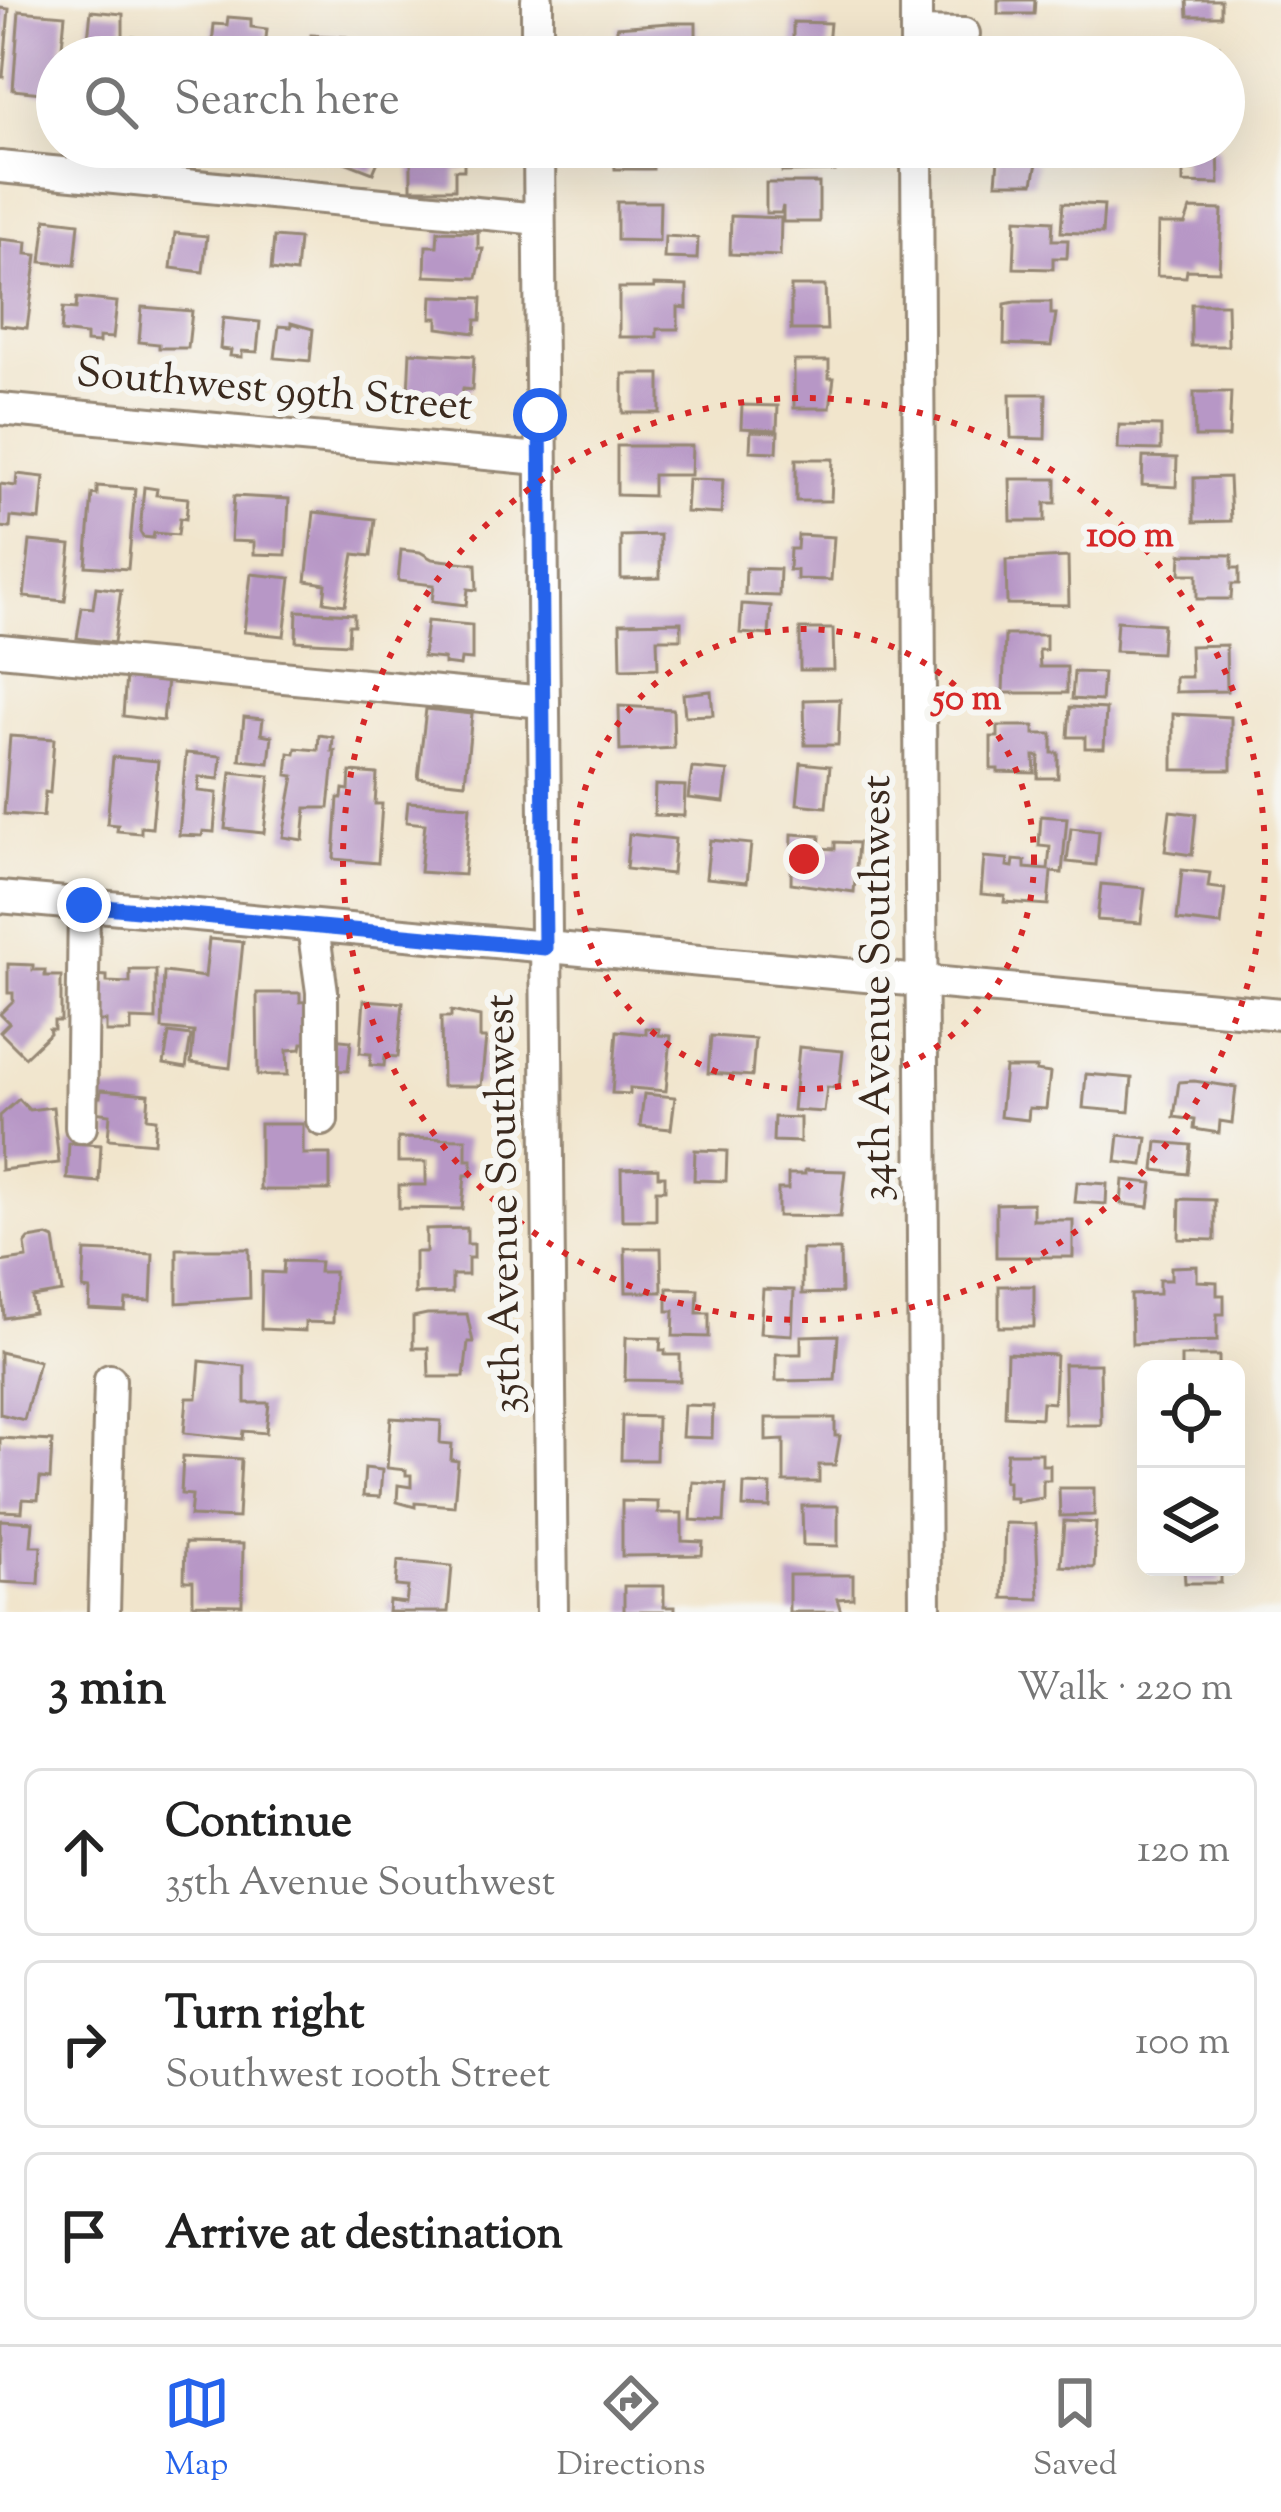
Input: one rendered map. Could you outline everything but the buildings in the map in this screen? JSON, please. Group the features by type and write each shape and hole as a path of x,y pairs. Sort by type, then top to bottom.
{"street":[{"path":"537,0 537,36"},
{"path":"916,0 916,36"},
{"path":"955,36 964,34"},
{"path":"0,167 539,219"},
{"name":"35th Avenue Southwest","path":"538,168 552,1612"},
{"name":"34th Avenue Southwest","path":"916,168 925,1612"},
{"name":"Southwest 99th Street","path":"0,409 540,459"},
{"path":"0,650 544,702"},
{"path":"0,897 1281,1014"},
{"path":"81,1127 84,905"},
{"path":"313,927 322,992 322,1120"},
{"path":"104,1612 110,1380"}],"route":[{"path":"84,905 545,948 540,415"}]}
